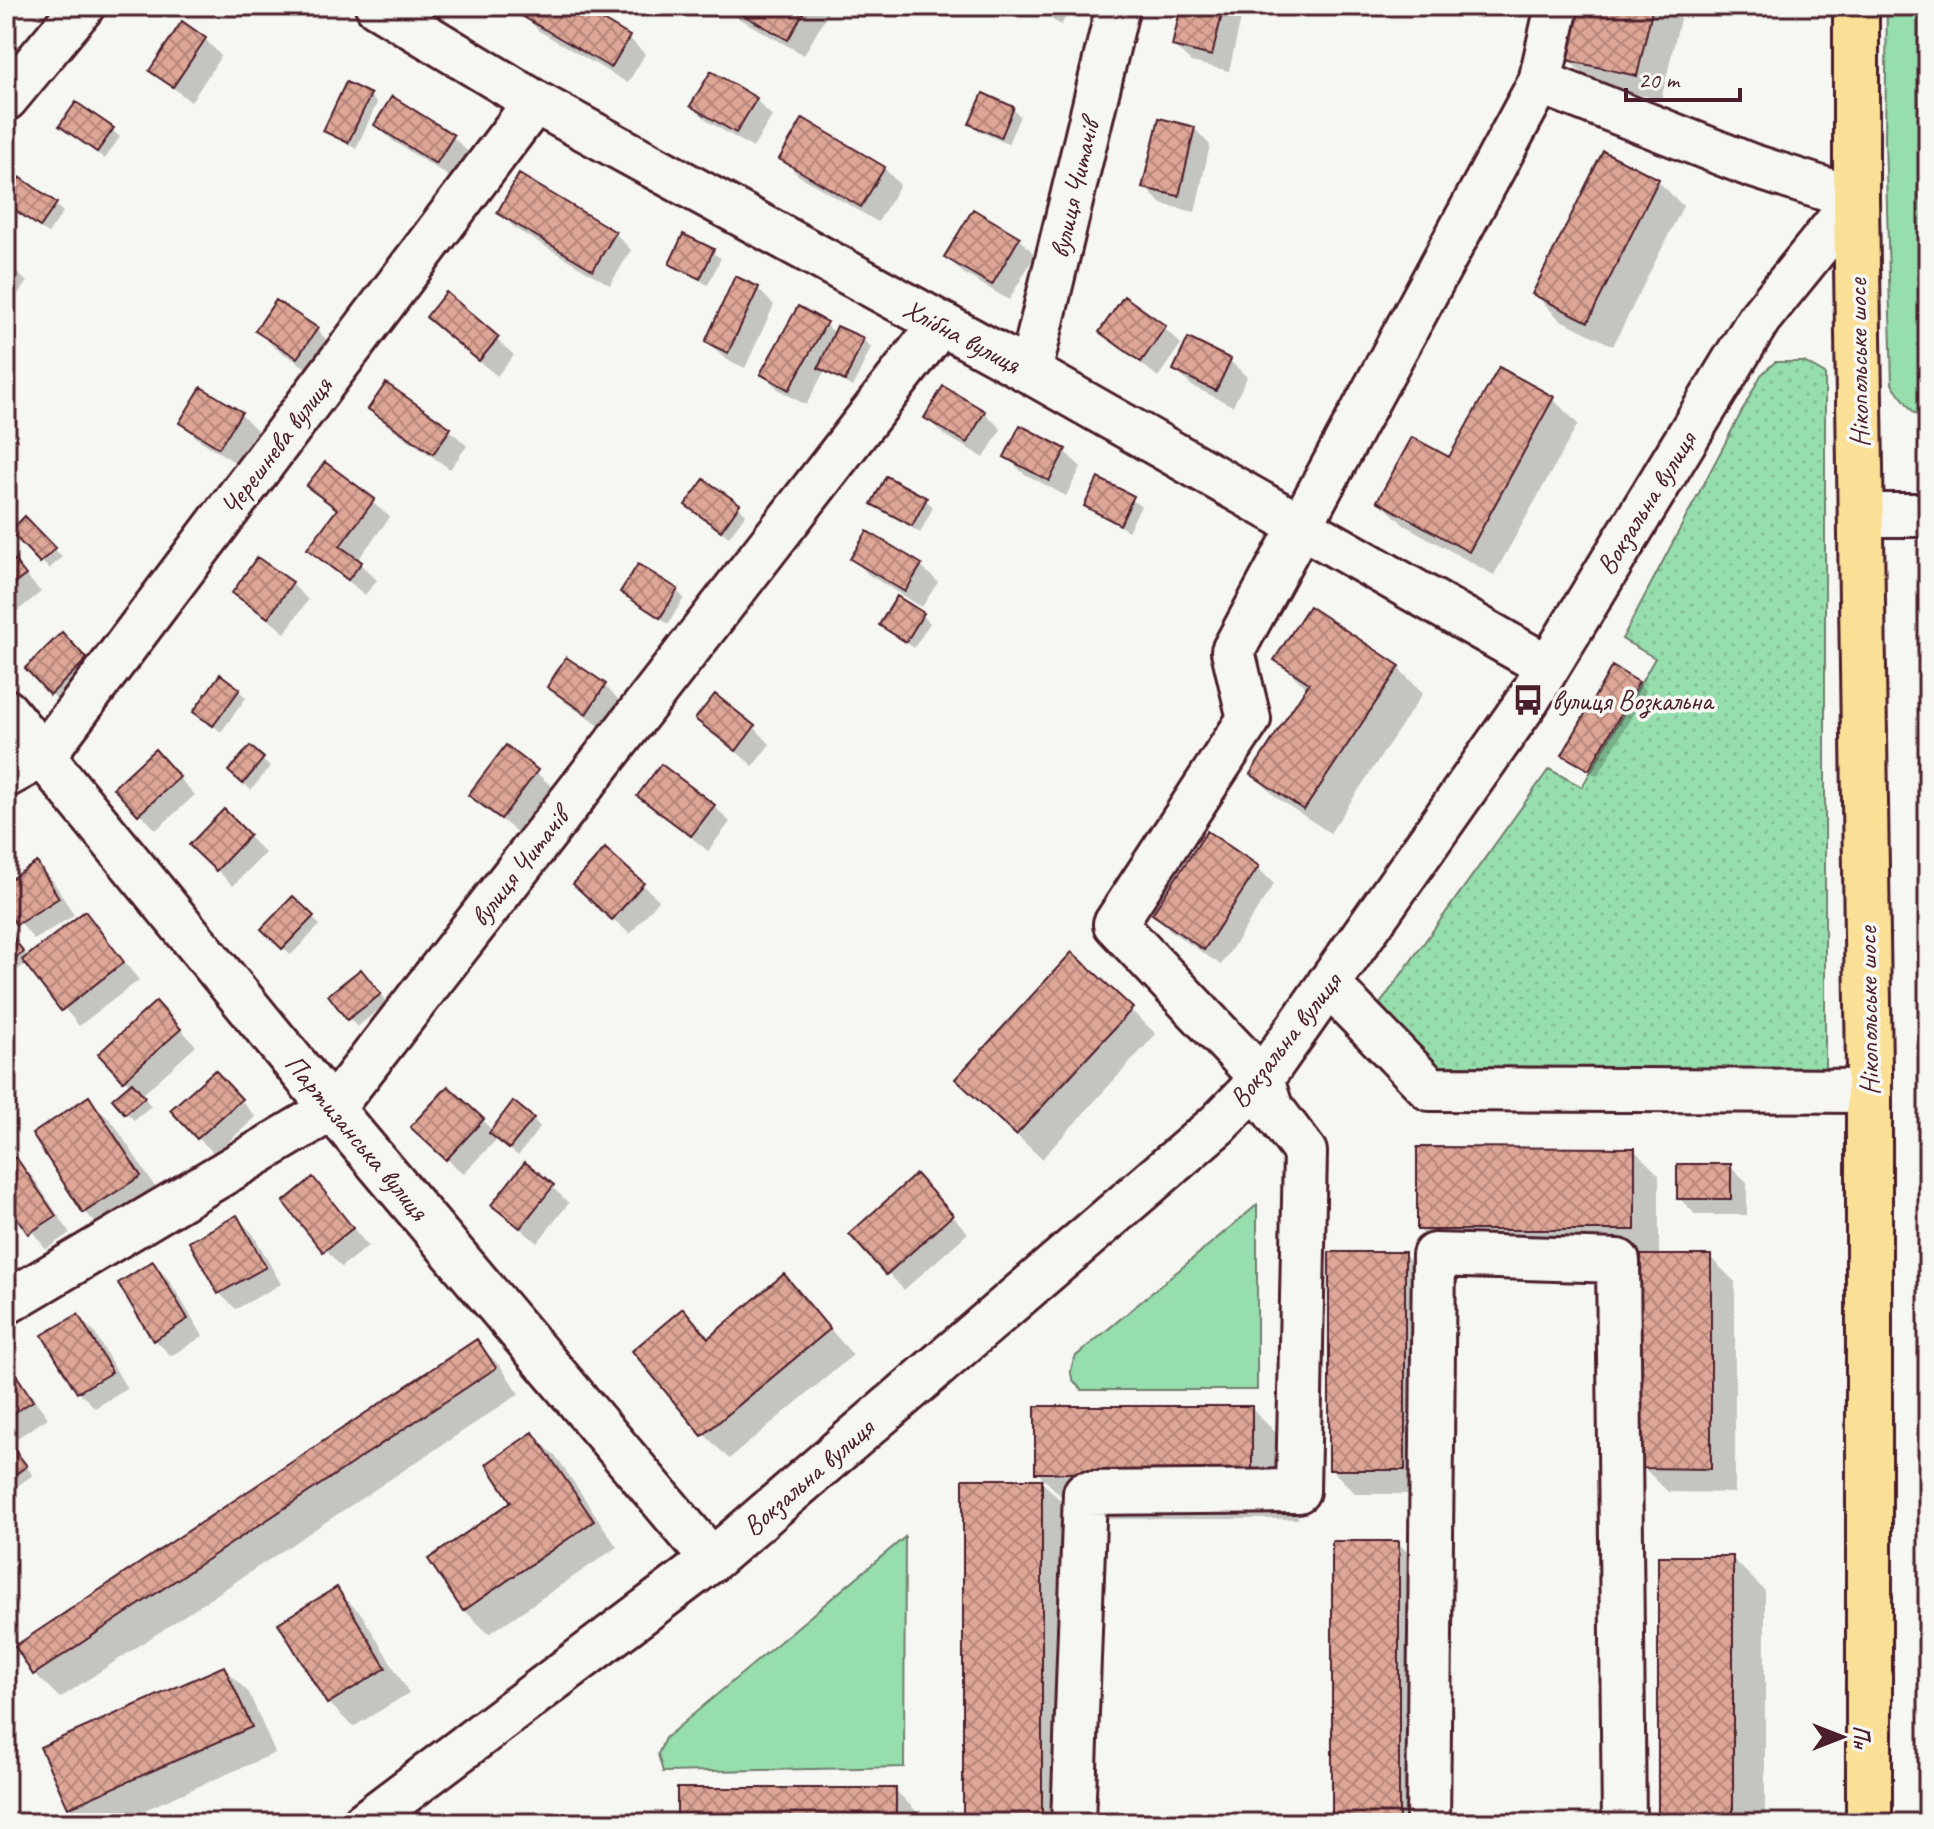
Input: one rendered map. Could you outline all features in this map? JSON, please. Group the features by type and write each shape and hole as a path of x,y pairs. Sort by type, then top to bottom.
{"main road":[{"path":"1856,6 1856,199"},
{"name":"Нікопольське шосе","path":"1856,199 1869,1091 1869,1823"}],"street":[{"path":"6,99 83,6"},
{"name":"Хлібна вулиця","path":"377,6 535,102 939,326 1030,372 1547,666"},
{"name":"вулиця Читачів","path":"1030,372 1118,6"},
{"path":"1073,1823 1085,1493 1298,1491 1305,1152 1271,1107 1262,1079 1115,924 1249,719 1233,651 1540,82 1557,6"},
{"path":"1540,82 1750,165 1856,199"},
{"name":"Черешнева вулиця","path":"6,776 44,755 535,102"},
{"name":"Вокзальна вулиця","path":"364,1823 712,1560 1217,1125 1262,1079 1455,809 1547,666 1759,319 1856,199"},
{"name":"вулиця Читачів","path":"6,1303 332,1109 939,326"},
{"path":"1861,515 1928,515"},
{"name":"Партизанська вулиця","path":"6,711 332,1109 712,1560"},
{"path":"1328,984 1430,1089 1869,1091"},
{"path":"1428,1823 1434,1255 1618,1261 1624,1823"}],"green space":[{"path":"1887,6 1928,6 1928,414 1914,413 1892,384 1885,137"},
{"path":"1775,362 1804,362 1825,374 1825,1069 1436,1066 1380,1004 1549,769 1582,787 1655,658 1622,639 1761,375"},
{"path":"1257,1205 1257,1390 1082,1390 1071,1374 1076,1356"},
{"path":"905,1537 904,1767 663,1772 658,1754 665,1738"}],"building":[{"path":"525,6 579,6 630,36 611,68 520,15"},
{"path":"727,6 807,6 788,40"},
{"path":"1181,6 1224,6 1212,56 1172,46"},
{"path":"1578,6 1653,6 1637,76 1566,60"},
{"path":"182,21 206,38 173,87 149,71"},
{"path":"711,71 757,98 736,133 690,106"},
{"path":"346,82 371,94 348,143 323,131"},
{"path":"983,93 1014,107 1001,138 969,124"},
{"path":"392,96 454,135 436,164 374,125"},
{"path":"76,102 114,128 97,152 59,126"},
{"path":"803,118 885,167 861,207 779,159"},
{"path":"1159,118 1195,127 1179,196 1142,188"},
{"path":"1603,151 1659,179 1588,322 1532,294"},
{"path":"519,174 616,232 593,270 497,213"},
{"path":"20,177 57,203 40,227 6,204 6,196"},
{"path":"973,209 1020,237 992,285 944,257"},
{"path":"683,234 714,249 700,279 669,264"},
{"path":"735,276 759,287 728,353 705,342"},
{"path":"446,292 499,337 479,361 426,317"},
{"path":"1124,296 1166,326 1141,362 1099,332"},
{"path":"276,300 318,328 297,358 255,331"},
{"path":"798,306 827,322 789,390 760,374"},
{"path":"837,326 864,338 845,381 818,368"},
{"path":"1188,338 1231,359 1216,391 1173,370"},
{"path":"1499,367 1554,397 1469,552 1377,501 1412,437 1449,457"},
{"path":"386,383 451,428 433,454 368,409"},
{"path":"943,386 985,411 967,443 924,418"},
{"path":"201,387 242,412 219,448 179,423"},
{"path":"1020,425 1066,449 1049,481 1004,457"},
{"path":"325,462 375,499 340,546 362,562 348,580 307,549 337,509 306,486"},
{"path":"886,476 927,498 912,526 871,504"},
{"path":"1098,478 1134,496 1120,525 1084,506"},
{"path":"704,479 740,504 721,531 685,505"},
{"path":"25,516 56,548 40,563 10,531"},
{"path":"867,531 922,564 905,592 850,559"},
{"path":"6,550 26,575 6,590"},
{"path":"257,557 293,582 268,618 232,593"},
{"path":"638,564 678,589 660,618 620,592"},
{"path":"897,596 924,613 906,642 879,625"},
{"path":"1309,606 1400,666 1304,810 1250,774 1309,683 1274,660"},
{"path":"62,632 87,659 50,695 25,668"},
{"path":"566,657 606,684 586,714 547,687"},
{"path":"1612,666 1639,682 1589,770 1562,755"},
{"path":"220,674 240,689 213,726 193,712"},
{"path":"715,694 755,726 736,751 695,719"},
{"path":"506,745 538,770 501,819 468,795"},
{"path":"250,746 264,758 243,784 228,771"},
{"path":"155,749 180,777 138,815 113,788"},
{"path":"661,764 715,805 691,836 637,796"},
{"path":"224,809 250,835 216,871 189,845"},
{"path":"1207,831 1259,866 1204,950 1152,914"},
{"path":"605,848 644,883 612,920 573,884"},
{"path":"37,862 59,898 16,925 6,908 6,882"},
{"path":"293,896 314,916 282,949 261,929"},
{"path":"85,911 124,962 61,1011 22,960"},
{"path":"11,935 24,952 6,965 6,939"},
{"path":"1072,952 1133,1008 1016,1135 955,1079"},
{"path":"361,969 381,994 347,1020 328,995"},
{"path":"156,1001 181,1029 123,1081 98,1054"},
{"path":"215,1070 242,1099 197,1139 170,1110"},
{"path":"132,1082 145,1097 125,1114 112,1099"},
{"path":"448,1086 484,1119 446,1160 410,1127"},
{"path":"89,1096 141,1176 83,1213 32,1134"},
{"path":"513,1101 534,1118 509,1149 489,1133"},
{"path":"1417,1147 1635,1148 1635,1230 1417,1230"},
{"path":"16,1157 56,1216 28,1234 6,1202 6,1164"},
{"path":"525,1162 554,1185 520,1228 491,1205"},
{"path":"1677,1164 1731,1164 1731,1199 1677,1199"},
{"path":"916,1174 953,1215 886,1275 849,1234"},
{"path":"313,1177 353,1228 323,1252 283,1202"},
{"path":"237,1215 266,1267 218,1294 189,1242"},
{"path":"1329,1252 1405,1252 1405,1470 1329,1470"},
{"path":"1641,1255 1711,1255 1711,1469 1641,1468"},
{"path":"153,1261 188,1319 153,1341 118,1283"},
{"path":"784,1274 830,1329 702,1436 632,1351 683,1308 708,1338"},
{"path":"78,1314 112,1372 77,1393 42,1335"},
{"path":"477,1339 496,1368 33,1675 15,1646"},
{"path":"6,1359 33,1401 6,1418"},
{"path":"1035,1406 1252,1406 1252,1473 1035,1473"},
{"path":"533,1432 594,1521 463,1611 428,1559 511,1502 486,1464"},
{"path":"6,1442 27,1466 6,1481"},
{"path":"963,1479 1042,1479 1042,1823 963,1823"},
{"path":"1332,1541 1399,1541 1399,1823 1332,1823"},
{"path":"1658,1556 1733,1556 1733,1823 1658,1823"},
{"path":"337,1587 386,1668 327,1704 278,1623"},
{"path":"224,1666 252,1727 68,1808 40,1747"},
{"path":"677,1788 896,1788 896,1823 677,1823"}],"place":[{"name":"вулиця Возкальна","path":"1528,700"}]}
